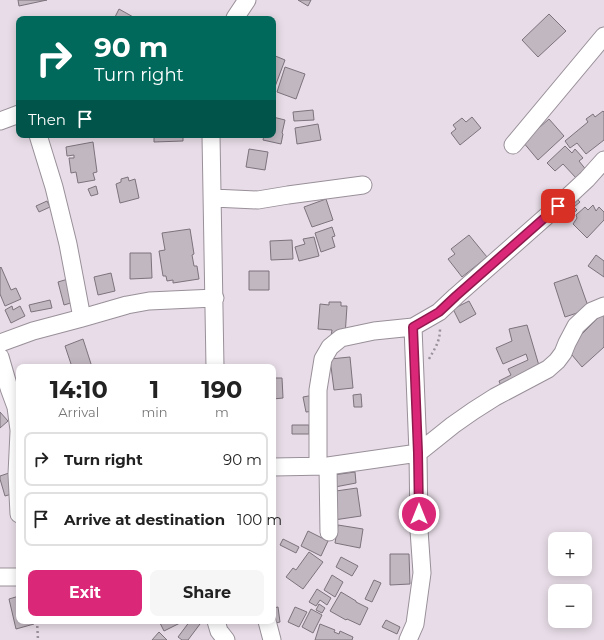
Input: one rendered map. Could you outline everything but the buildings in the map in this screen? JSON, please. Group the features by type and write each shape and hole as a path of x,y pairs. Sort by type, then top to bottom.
{"street":[{"path":"235,0 235,16"},
{"path":"237,16 248,0"},
{"path":"513,145 604,36"},
{"path":"0,121 16,115"},
{"path":"39,138 54,187 68,244 82,318"},
{"path":"211,138 215,364"},
{"path":"329,532 318,390 323,359 330,347 340,338 374,331 413,327 439,312 558,206 587,179 604,160"},
{"path":"213,198 258,200 363,185"},
{"path":"0,343 33,330 127,305 149,301 214,298"},
{"path":"276,467 323,466 418,453 473,411 495,397 548,369 557,361 563,352 576,326 592,311 604,306"},
{"path":"408,640 415,624 422,574 419,530 418,453 413,327"},
{"path":"0,357 16,407"},
{"path":"0,577 16,577"},
{"path":"217,624 219,631 226,640"},
{"path":"269,624 272,640"}],"path":[{"path":"37,624 38,640"}],"route":[{"path":"419,514 413,327 439,312 558,206"}]}
